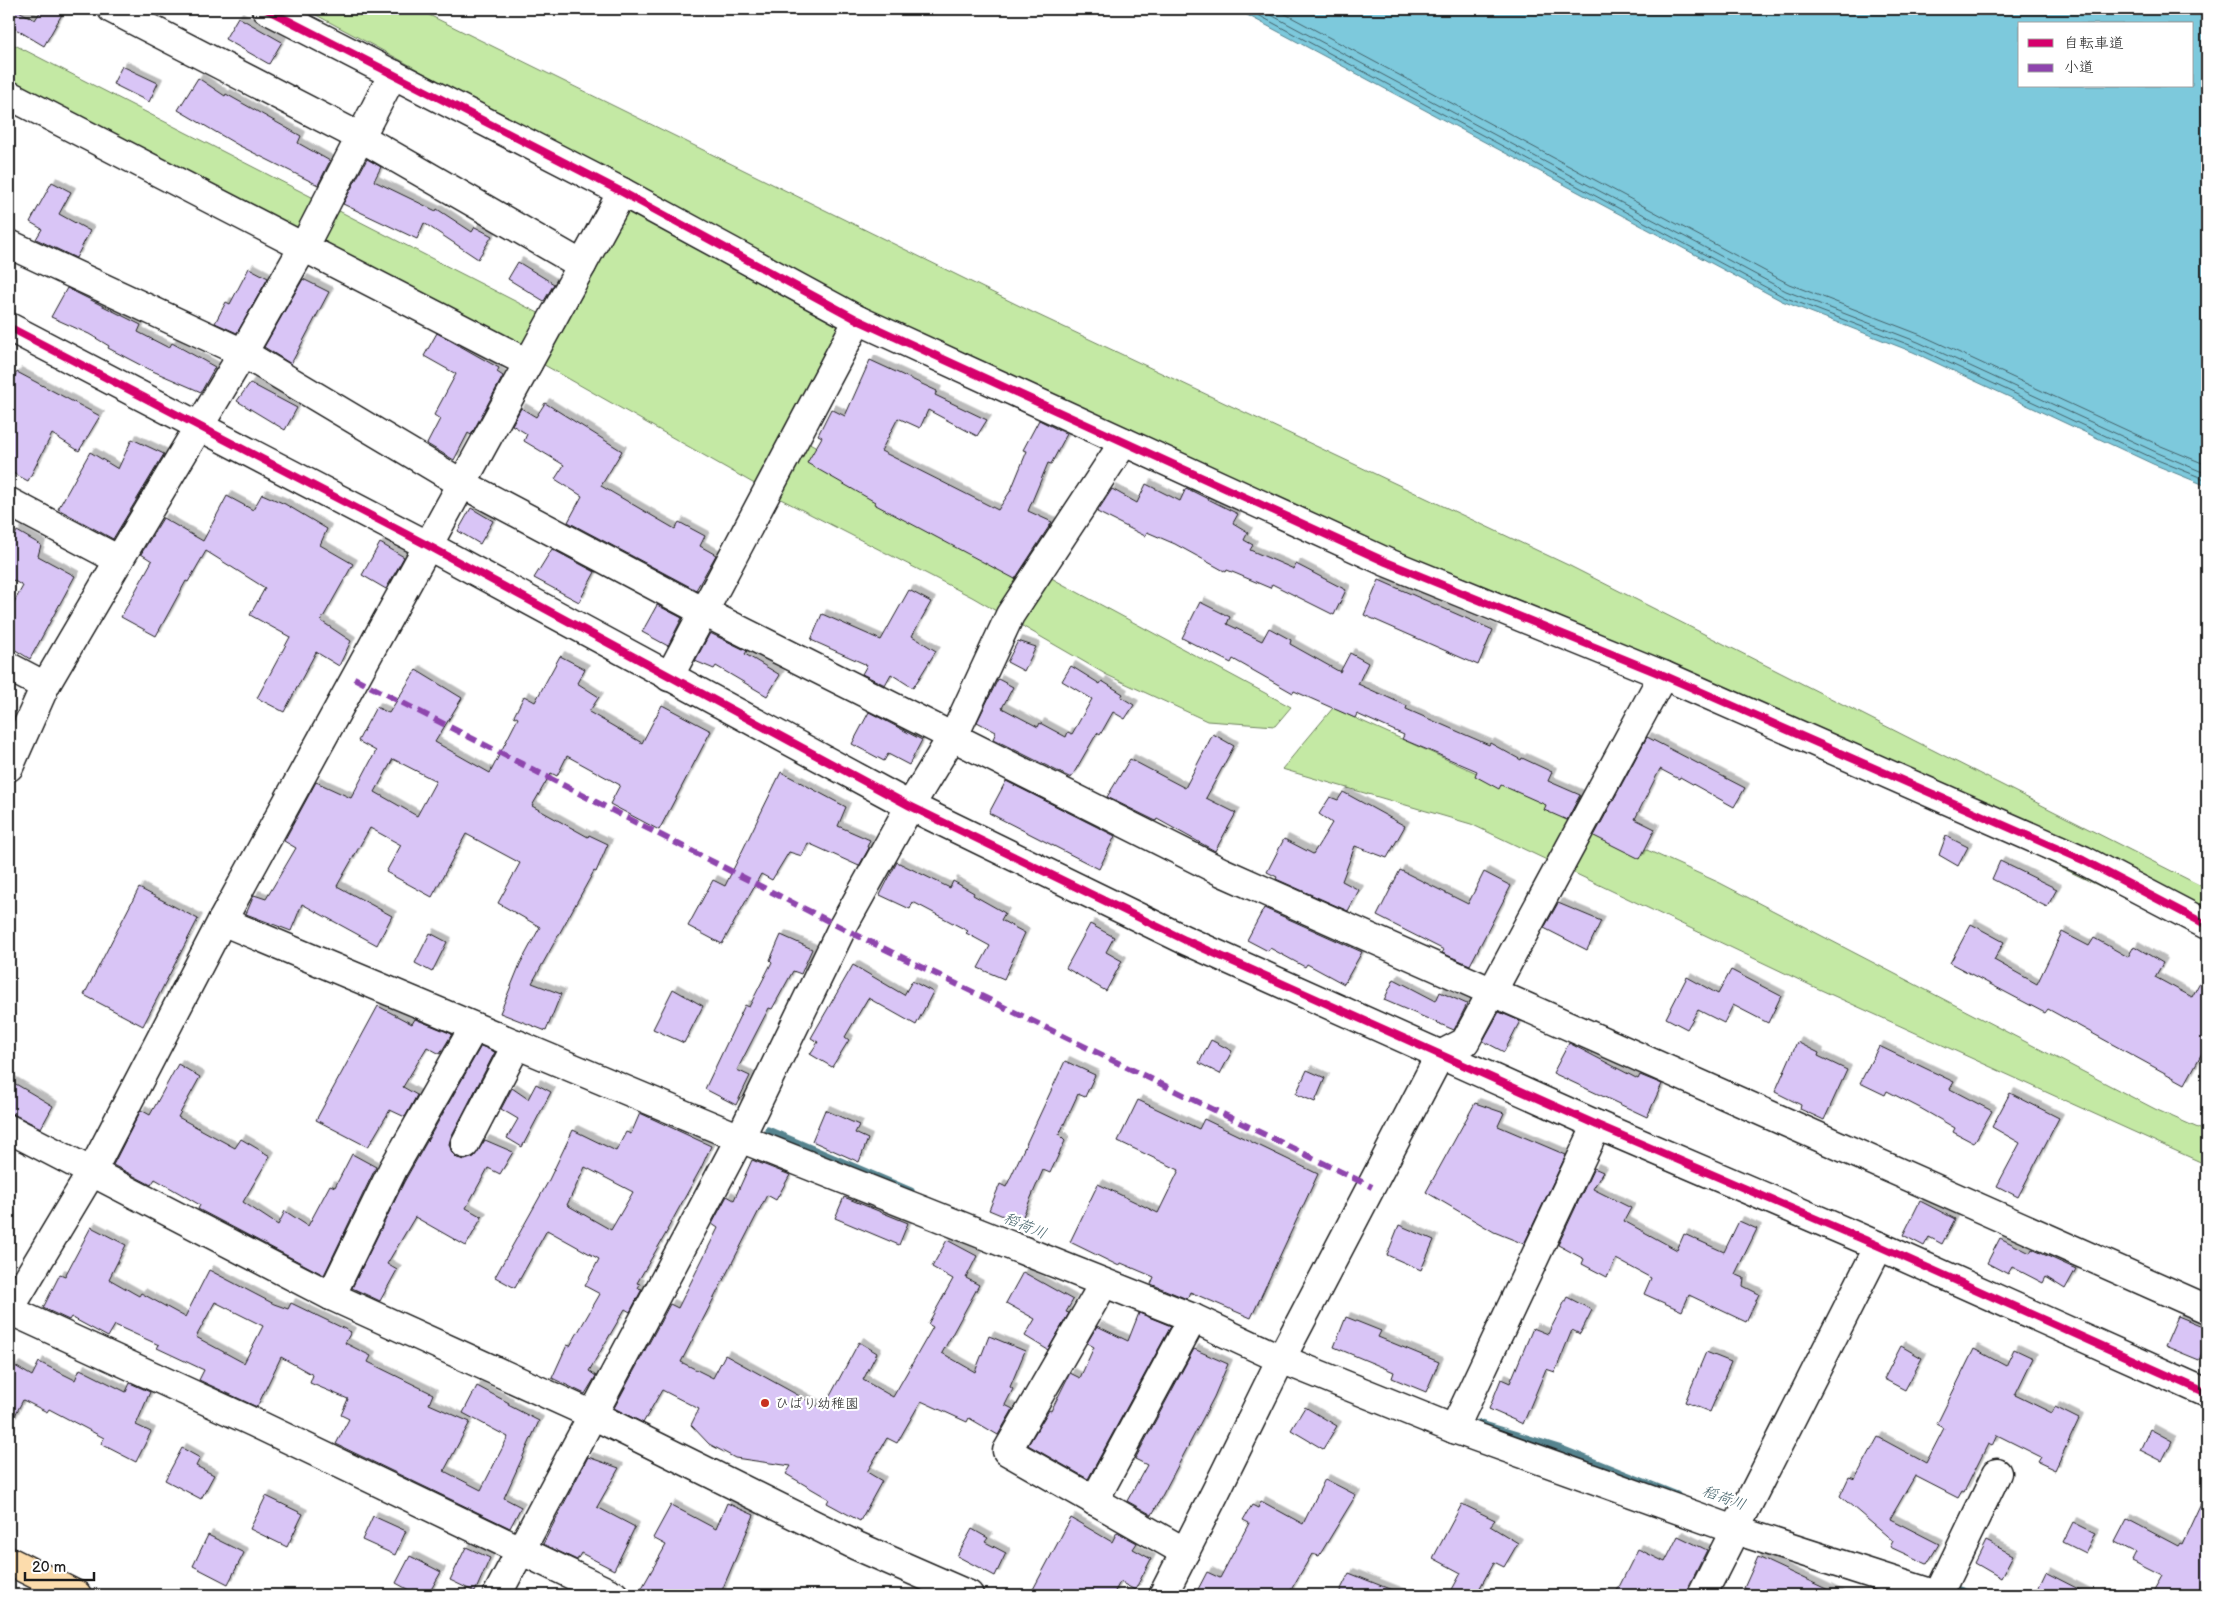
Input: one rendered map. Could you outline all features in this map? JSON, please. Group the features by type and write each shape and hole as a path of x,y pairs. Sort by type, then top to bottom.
{"main road":[{"path":"9,1561 77,1595"}],"street":[{"path":"112,9 360,137 582,265"},
{"path":"266,9 622,192 858,320 1386,562 1663,675 2083,860 2207,925"},
{"path":"9,767 45,686 243,353 304,246 393,74"},
{"path":"9,95 528,362"},
{"path":"614,1595 255,1423 9,1310 91,1173 222,921 622,192"},
{"path":"9,244 243,353 461,483 704,612 1222,872 2207,1308"},
{"path":"669,677 858,320"},
{"path":"9,327 427,545 910,806 1185,940 1597,1126 1879,1246 2207,1393"},
{"path":"497,1595 740,1138 842,928 910,806 958,727 1010,615 1124,442"},
{"path":"9,502 119,560"},
{"path":"9,667 45,686"},
{"path":"1163,1595 1281,1359 1440,1056 1465,1042 1663,675"},
{"path":"222,921 740,1138 1192,1318 1281,1359 1454,1428 1735,1529 1942,1587 1997,1473"},
{"path":"331,1296 394,1169 474,1027"},
{"path":"465,1144 517,1044"},
{"path":"1454,1428 1597,1126"},
{"path":"9,1129 331,1296 593,1415 857,1546 969,1595"},
{"path":"1702,1595 1879,1246"},
{"path":"1104,1283 1007,1451 1185,1552"},
{"path":"1094,1501 1192,1318"}],"green space":[{"path":"305,9 417,9 1034,313 1568,565 2207,889 2207,938 1663,675 858,320 404,62"},
{"path":"9,42 552,320 528,363 9,94"},
{"path":"629,208 842,326 760,487 539,362"},
{"path":"797,436 1064,585 1291,707 1275,726 1207,721 1107,675 972,597 767,492"},
{"path":"1333,708 1720,883 2155,1109 2207,1132 2207,1165 1810,985 1471,824 1282,769"}],"water":[{"path":"1236,9 2207,9 2207,486 2153,464 1913,352 1782,301"}],"building":[{"path":"9,9 15,9 35,20 42,9 65,9 44,46 9,25"},
{"path":"238,17 282,42 269,64 225,39"},
{"path":"122,66 158,83 149,102 113,84"},
{"path":"198,78 225,96 226,94 301,136 298,143 330,161 318,185 238,145 178,110"},
{"path":"367,159 381,167 374,181 436,211 437,209 472,232 475,227 492,236 478,259 424,223 417,239 343,204"},
{"path":"52,182 71,192 59,214 90,231 76,258 36,239 42,229 30,222"},
{"path":"518,262 554,284 544,301 508,279"},
{"path":"249,268 268,278 237,333 215,323 226,302 230,304"},
{"path":"303,279 329,292 291,364 264,347"},
{"path":"67,288 141,325 138,332 169,348 172,343 215,367 201,392 148,369 108,348 109,346 89,334 51,317"},
{"path":"437,333 499,368 497,372 503,376 471,435 468,433 454,460 427,444 440,419 434,415 456,374 424,356"},
{"path":"870,360 937,391 935,395 987,420 977,436 928,410 920,428 898,418 881,451 998,510 1011,490 1027,451 1023,450 1039,420 1067,434 1051,464 1048,463 1028,511 1052,522 1015,579 874,504 875,502 807,463 822,437 818,435 831,409 845,416"},
{"path":"17,372 100,416 79,451 52,434 28,481 9,471 9,388"},
{"path":"250,383 297,408 285,430 237,401"},
{"path":"545,403 622,451 601,486 675,529 679,522 705,536 700,546 716,555 696,590 568,522 582,496 555,479 564,465 524,441 527,434 512,425 521,408 536,417"},
{"path":"132,439 164,454 113,539 58,509 90,452 118,469"},
{"path":"1146,484 1180,501 1186,488 1238,514 1233,523 1248,532 1244,540 1253,545 1250,550 1294,569 1296,564 1346,590 1334,615 1272,584 1270,588 1227,570 1226,572 1175,544 1147,532 1145,536 1097,512 1112,489 1137,503"},
{"path":"262,494 285,504 327,529 320,545 353,564 321,621 351,641 339,666 316,652 284,712 257,698 290,637 250,615 265,588 206,551 188,582 186,581 156,636 121,617 152,561 141,554 163,518 203,541 227,496 253,510"},
{"path":"471,508 493,521 480,544 458,531"},
{"path":"17,531 41,545 38,556 75,576 30,659 9,646 9,611 23,586 9,578 9,547"},
{"path":"380,543 404,557 386,589 362,575"},
{"path":"552,549 595,572 579,602 534,578"},
{"path":"1379,580 1493,630 1478,665 1364,615"},
{"path":"909,590 931,602 912,636 936,651 913,688 891,674 885,685 862,674 867,665 811,640 822,614 881,640"},
{"path":"1200,602 1230,617 1227,624 1262,641 1269,628 1291,640 1290,644 1340,672 1350,653 1368,663 1358,684 1407,706 1406,709 1489,745 1490,743 1521,760 1522,758 1552,772 1548,781 1580,795 1567,820 1544,810 1546,805 1501,785 1499,789 1475,776 1477,771 1402,739 1404,735 1357,714 1355,718 1294,691 1293,693 1233,659 1231,663 1182,638"},
{"path":"657,605 682,618 668,646 642,632"},
{"path":"710,633 747,651 745,654 780,675 767,696 716,666 714,669 695,661"},
{"path":"1018,641 1036,647 1024,671 1007,662"},
{"path":"560,656 585,669 577,683 599,697 589,712 642,743 662,705 711,731 659,830 610,804 620,785 567,756 557,776 551,773 532,806 588,837 589,835 608,844 596,872 594,871 532,983 561,994 546,1031 500,1013 520,964 540,927 498,903 520,863 466,834 432,897 386,872 401,845 370,828 337,886 392,916 377,945 302,904 291,931 246,914 254,895 266,899 296,848 284,841 316,782 351,798 376,751 358,741 376,707 389,713 416,670 462,698 435,742 490,773 518,718 514,716 524,696 535,702","holes":["393,759 436,781 417,816 375,792"]},
{"path":"1071,666 1100,684 1102,681 1123,694 1121,697 1134,705 1125,719 1113,712 1100,735 1097,733 1071,778 993,739 996,732 977,722 998,679 1013,687 1002,708 1038,727 1040,723 1066,737 1068,732 1072,734 1092,699 1062,681"},
{"path":"869,712 922,740 909,765 888,754 884,761 852,744"},
{"path":"1213,734 1234,746 1206,798 1236,813 1215,851 1157,819 1156,821 1107,797 1130,759 1185,788"},
{"path":"1647,737 1745,788 1734,807 1680,777 1679,779 1660,769 1635,819 1655,829 1640,859 1594,836"},
{"path":"781,772 846,807 838,826 870,840 867,847 869,848 859,866 808,843 802,856 789,852 772,880 761,874 722,944 688,926 713,880 725,886"},
{"path":"1006,781 1115,836 1099,869 989,813"},
{"path":"1343,792 1405,826 1387,858 1355,846 1342,881 1359,890 1348,911 1276,879 1277,877 1267,872 1284,839 1313,854 1332,823 1319,814 1330,797 1338,800"},
{"path":"1946,836 1968,847 1958,866 1939,855"},
{"path":"2000,861 2057,889 2047,907 1992,879"},
{"path":"897,862 950,888 953,881 1005,913 1001,920 1025,933 1004,979 978,968 990,946 966,933 968,931 913,902 910,909 880,895"},
{"path":"1400,870 1468,904 1484,872 1511,886 1470,965 1442,953 1444,950 1377,916"},
{"path":"139,888 198,919 143,1026 84,995"},
{"path":"1558,903 1601,921 1587,950 1544,928"},
{"path":"1264,908 1362,952 1344,984 1307,964 1305,967 1270,948 1268,951 1247,940"},
{"path":"1090,924 1114,937 1106,952 1122,961 1106,991 1066,968"},
{"path":"1971,924 2004,942 1994,960 2037,984 2062,932 2089,946 2094,938 2128,957 2134,946 2163,963 2155,977 2192,997 2207,969 2207,1044 2185,1084 2048,1009 2045,1013 1950,963"},
{"path":"430,933 447,942 432,972 415,963"},
{"path":"781,935 812,949 801,974 793,971 772,1009 769,1008 737,1070 750,1076 736,1105 705,1089 745,1005 749,1007 772,962 770,960"},
{"path":"853,965 904,995 912,981 933,992 916,1025 868,998 845,1037 849,1040 832,1067 810,1054 818,1042 811,1038"},
{"path":"1731,970 1781,996 1768,1023 1733,1005 1724,1023 1698,1010 1687,1029 1666,1018 1687,977 1718,994"},
{"path":"1394,979 1436,1001 1440,992 1467,1004 1454,1030 1384,1000"},
{"path":"673,989 703,1006 684,1043 653,1029"},
{"path":"378,1006 412,1024 415,1019 452,1034 440,1054 427,1047 403,1087 417,1095 405,1117 390,1110 368,1147 316,1120"},
{"path":"1499,1012 1520,1021 1504,1052 1483,1041"},
{"path":"1211,1040 1232,1051 1220,1074 1199,1063"},
{"path":"1797,1042 1819,1053 1818,1056 1847,1070 1824,1120 1800,1109 1801,1105 1775,1092"},
{"path":"1569,1043 1638,1079 1640,1075 1662,1084 1647,1117 1553,1073"},
{"path":"481,1046 495,1052 449,1144 452,1153 457,1158 465,1160 474,1157 485,1140 513,1152 500,1174 488,1168 466,1208 482,1217 466,1246 415,1217 387,1264 397,1270 380,1301 352,1288 404,1182"},
{"path":"1879,1046 1954,1082 1950,1089 1992,1111 1974,1143 1953,1132 1955,1128 1920,1108 1887,1091 1885,1095 1860,1083"},
{"path":"1065,1061 1095,1075 1085,1097 1078,1094 1059,1135 1065,1141 1050,1173 1043,1170 1020,1223 989,1210 1000,1184 1006,1187"},
{"path":"178,1064 200,1077 178,1117 235,1148 241,1139 270,1156 243,1202 278,1225 285,1211 308,1226 330,1185 335,1187 352,1154 376,1167 324,1275 198,1209 200,1205 155,1179 151,1185 113,1165 141,1110 150,1115"},
{"path":"1307,1070 1325,1078 1315,1102 1296,1094"},
{"path":"9,1080 53,1106 41,1128 9,1112"},
{"path":"536,1084 551,1092 522,1147 507,1138 518,1119 501,1109 512,1088 528,1099"},
{"path":"2010,1093 2059,1118 2018,1197 1997,1186 2020,1143 1992,1127"},
{"path":"1138,1100 1199,1129 1204,1119 1318,1174 1251,1318 1190,1292 1187,1299 1151,1284 1154,1277 1121,1263 1119,1266 1070,1242 1098,1184 1158,1213 1179,1170 1118,1141"},
{"path":"1475,1103 1504,1113 1498,1126 1566,1155 1524,1244 1494,1232 1426,1192"},
{"path":"825,1110 859,1125 855,1133 868,1139 859,1162 812,1141"},
{"path":"640,1113 711,1146 668,1230 637,1283 640,1284 638,1288 642,1289 630,1312 625,1309 589,1371 596,1376 585,1394 552,1378 567,1345 570,1346 600,1294 585,1286 599,1259 547,1230 515,1288 495,1277 548,1182 573,1130 616,1151 626,1132 631,1134","holes":["585,1167 633,1192 611,1230 567,1205"]},
{"path":"752,1160 790,1175 776,1200 767,1195 681,1362 713,1378 725,1355 823,1409 859,1342 877,1353 863,1380 893,1397 933,1327 928,1324 953,1279 932,1267 947,1240 977,1256 966,1278 979,1285 942,1353 975,1372 989,1336 1025,1351 1010,1387 1013,1389 1005,1405 1013,1409 998,1435 969,1418 967,1422 921,1401 897,1443 887,1438 867,1472 882,1481 860,1521 827,1503 829,1499 786,1474 791,1466 735,1458 709,1444 691,1425 699,1409 662,1390 643,1423 614,1408 670,1304 678,1308 718,1228 712,1224 727,1196 734,1200"},
{"path":"1594,1168 1603,1172 1593,1189 1631,1208 1624,1221 1677,1250 1684,1234 1724,1252 1739,1221 1757,1229 1735,1274 1744,1278 1743,1286 1759,1294 1746,1322 1689,1295 1682,1311 1644,1294 1651,1278 1616,1259 1607,1277 1582,1264 1584,1259 1558,1245"},
{"path":"844,1197 908,1223 899,1245 835,1218"},
{"path":"1920,1201 1955,1219 1942,1244 1929,1237 1924,1246 1903,1235"},
{"path":"1399,1225 1434,1240 1421,1270 1387,1255"},
{"path":"91,1227 126,1245 109,1279 139,1296 141,1293 185,1317 209,1270 274,1304 288,1309 291,1303 351,1332 345,1343 371,1356 368,1362 433,1394 429,1404 470,1422 444,1471 481,1490 508,1437 463,1413 477,1386 509,1403 508,1405 539,1421 504,1498 521,1507 510,1528 336,1444 349,1419 341,1415 348,1399 310,1383 313,1375 281,1357 257,1407 199,1380 204,1370 157,1348 159,1345 115,1325 108,1337 71,1317 69,1320 43,1308 60,1274 65,1276","holes":["215,1302 263,1326 244,1363 196,1337"]},
{"path":"2000,1238 2030,1253 2032,1249 2076,1269 2065,1289 2046,1277 2043,1283 2012,1267 2008,1274 1987,1263"},
{"path":"1023,1272 1073,1300 1066,1312 1069,1313 1048,1350 1025,1336 1035,1319 1006,1303"},
{"path":"1567,1297 1592,1310 1580,1334 1572,1330 1555,1372 1546,1369 1523,1424 1489,1409 1501,1379 1510,1383 1533,1328 1548,1334"},
{"path":"1139,1313 1171,1326 1088,1479 1028,1445 1049,1410 1051,1411 1070,1373 1080,1378 1094,1347 1087,1343 1097,1326 1128,1341"},
{"path":"2178,1316 2207,1328 2207,1341 2199,1360 2165,1346"},
{"path":"1346,1317 1381,1331 1378,1337 1439,1362 1426,1392 1392,1378 1394,1372 1334,1347"},
{"path":"1901,1346 1922,1358 1905,1390 1884,1379"},
{"path":"1194,1349 1228,1364 1214,1397 1152,1515 1127,1501 1147,1465 1135,1459"},
{"path":"1974,1349 2006,1366 2014,1349 2033,1358 2015,1395 2052,1413 2055,1407 2079,1419 2055,1470 2038,1462 2041,1457 1997,1435 1992,1446 1988,1444 1964,1492 1962,1491 1958,1498 1915,1476 1890,1519 1939,1544 1927,1564 1890,1547 1893,1541 1840,1496 1849,1477 1855,1479 1878,1437 1926,1463 1944,1428 1937,1424"},
{"path":"1706,1352 1731,1362 1710,1412 1685,1402"},
{"path":"39,1362 75,1380 80,1369 126,1392 130,1383 150,1392 136,1425 151,1432 136,1462 101,1444 104,1438 49,1409 47,1412 23,1400 9,1427 9,1375 15,1366 32,1376"},
{"path":"1305,1407 1337,1426 1323,1449 1291,1430"},
{"path":"2150,1429 2172,1441 2162,1461 2140,1450"},
{"path":"182,1448 200,1458 196,1466 214,1475 201,1499 165,1480"},
{"path":"588,1457 619,1468 597,1507 635,1527 614,1570 581,1553 577,1560 543,1544"},
{"path":"1325,1479 1356,1495 1319,1556 1312,1554 1288,1595 1195,1595 1207,1572 1220,1578 1249,1523 1243,1520 1252,1505 1258,1508 1261,1501 1303,1524"},
{"path":"2207,1490 2207,1595 2151,1595 2162,1576 2132,1561 2136,1553 2115,1542 2127,1519 2178,1546 2180,1543 2182,1544"},
{"path":"266,1496 303,1514 287,1547 250,1529"},
{"path":"727,1503 754,1515 720,1595 638,1595 666,1545 653,1538 671,1505 716,1529"},
{"path":"1462,1504 1495,1520 1490,1526 1518,1543 1504,1567 1494,1562 1476,1595 1449,1595 1461,1573 1433,1558"},
{"path":"373,1516 406,1531 395,1555 362,1540"},
{"path":"1071,1518 1112,1542 1117,1532 1137,1543 1133,1549 1151,1559 1135,1590 1120,1582 1113,1595 1030,1595"},
{"path":"2073,1522 2095,1533 2085,1553 2063,1542"},
{"path":"972,1529 988,1538 985,1542 1006,1553 995,1576 957,1556"},
{"path":"208,1535 244,1553 228,1584 193,1566"},
{"path":"1678,1536 1707,1550 1686,1595 1615,1595 1638,1549 1665,1562"},
{"path":"1986,1541 2013,1555 2001,1578 1975,1563"},
{"path":"466,1547 490,1558 475,1592 450,1580"},
{"path":"410,1556 441,1572 428,1595 418,1595 396,1583"},
{"path":"1758,1557 1839,1595 1761,1595 1744,1588"},
{"path":"1349,1573 1402,1594 1338,1595"},
{"path":"2047,1573 2090,1595 2035,1595"}],"waterway":[{"name":"稻荷川","path":"768,1130 911,1191"},
{"name":"稻荷川","path":"1478,1423 1559,1448 1677,1495"},
{"name":"稻荷川","path":"1948,1586 1973,1595"}],"marked path":[{"path":"354,678 842,928 1372,1187"}],"cycle path":[{"path":"266,9 622,192 858,320 1386,562 1663,675 2083,860 2207,925"},
{"path":"9,327 427,545 910,806 1185,940 1597,1125 1879,1246 2207,1393"}],"place":[{"name":"ひばり幼稚園","path":"765,1403"}]}
